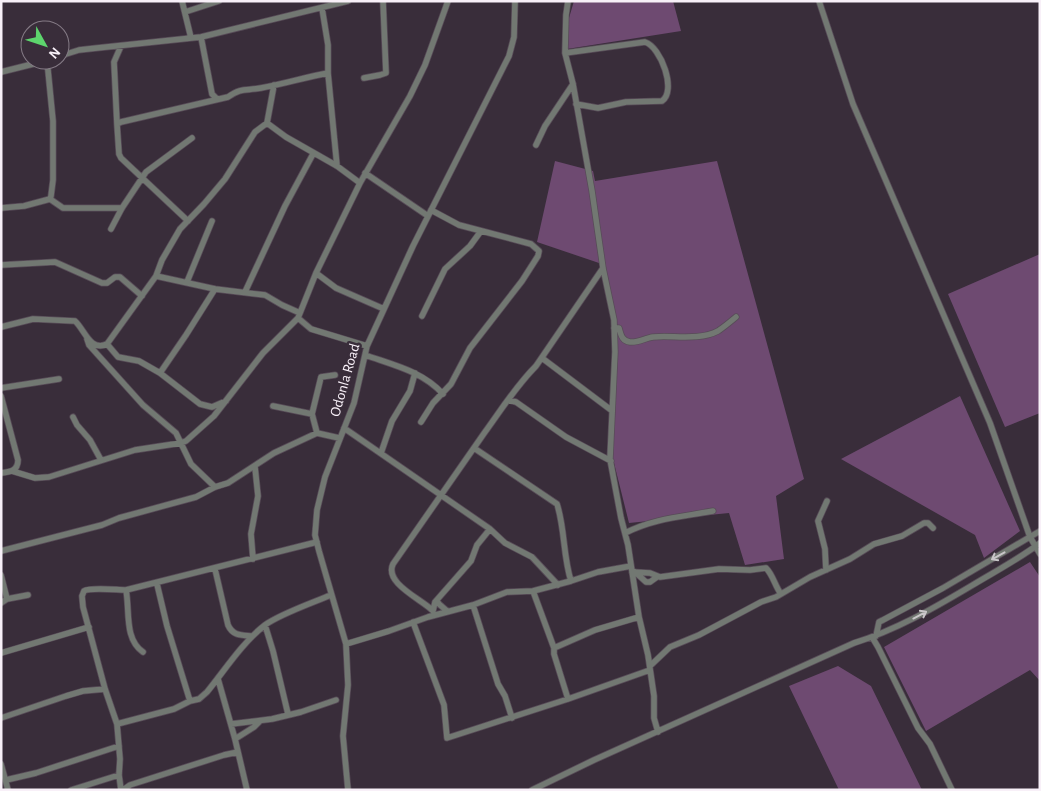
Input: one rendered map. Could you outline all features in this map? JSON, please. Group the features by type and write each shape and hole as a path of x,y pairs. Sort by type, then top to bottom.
{"street":[{"path":"182,1 192,38"},
{"path":"185,12 219,1"},
{"path":"70,53 78,50 201,37 348,1"},
{"path":"364,78 380,76 386,73 383,1"},
{"path":"1,473 12,471 34,478 49,476 145,448 181,443 186,441 214,416 263,353 299,316 316,273 365,173 426,65 448,1"},
{"name":"Odonla Road","path":"348,790 343,736 348,685 346,644 315,534 317,510 325,478 354,403 367,346 428,216 509,56 514,37 515,1"},
{"path":"568,1 565,53 592,191 614,328 615,352 611,410 611,461 633,570 639,617 648,655 654,696 654,718 658,732"},
{"path":"819,1 853,104 990,423 1030,538 1037,545 1040,554"},
{"path":"322,8 328,46 328,72 337,166"},
{"path":"201,37 212,94 217,99"},
{"path":"565,53 645,42 653,46 659,53 666,76 668,93 662,101 626,102 598,108 576,104"},
{"path":"121,46 114,62 118,154 188,221"},
{"path":"1,72 20,67"},
{"path":"49,70 53,121 53,180 50,199"},
{"path":"117,124 228,97 245,89 259,89 328,72"},
{"path":"536,145 545,126 572,84"},
{"path":"85,336 97,346 108,344 156,276 167,251 180,229 225,179 255,132 268,123 274,85"},
{"path":"208,101 212,94"},
{"path":"268,123 286,138 337,166 360,183"},
{"path":"111,230 122,208 146,172 192,138"},
{"path":"245,292 285,206 313,154"},
{"path":"365,173 428,216"},
{"path":"1,208 24,206 50,199 63,208 122,208"},
{"path":"421,422 433,403 451,384 470,348 522,280 538,256 539,251 531,244 459,225 431,210"},
{"path":"187,282 212,221"},
{"path":"422,316 445,269 470,246 481,231"},
{"path":"1,265 55,262 102,283 107,283 115,277 120,277 142,296"},
{"path":"433,612 424,602 397,583 391,568 508,400 542,358 603,268"},
{"path":"316,273 336,288 384,309"},
{"path":"156,276 215,289 267,296 299,316 311,329 367,346"},
{"path":"160,374 215,289"},
{"path":"614,328 619,328 621,337 625,340 636,342 656,337 705,335 718,331 736,317"},
{"path":"1,327 33,319 64,320 78,323 89,345 143,405 176,433 191,464 215,487"},
{"path":"108,344 118,357 139,361 205,406 212,407 228,400"},
{"path":"365,355 415,373 431,383 443,394"},
{"path":"542,358 611,410"},
{"path":"381,453 392,421 410,391 415,373"},
{"path":"316,433 312,414 321,377 335,375"},
{"path":"1,388 59,379"},
{"path":"1,396 22,473"},
{"path":"508,400 516,402 566,438 611,461"},
{"path":"273,406 312,414"},
{"path":"73,417 76,425 90,440 100,460"},
{"path":"344,428 441,494 490,529 505,543 532,557 558,585"},
{"path":"1,558 4,550 196,497 228,482 274,454 316,433 339,438"},
{"path":"474,448 557,504 565,547 567,571 571,582"},
{"path":"12,471 18,464"},
{"path":"253,559 251,534 258,496 255,466"},
{"path":"826,570 825,549 818,521 827,501"},
{"path":"625,533 643,524 657,520 713,511"},
{"path":"413,622 444,705 447,738 568,699 650,668 656,658 670,646 699,635 781,594 850,559 874,544 902,536 924,523 928,523 933,528"},
{"path":"433,612 436,601 471,560 477,545 490,529"},
{"path":"952,790 930,744 918,728 878,647 874,637 879,622 943,588 1040,531"},
{"path":"238,752 130,785 122,790 119,775 120,759 117,724 105,689 83,607 82,596 84,591 90,588 126,590 157,584 317,542"},
{"path":"532,790 854,643 874,637 904,623 954,596 1037,545"},
{"path":"346,644 413,622 433,612 473,605 507,592 533,591 571,582 598,572 633,570 650,573 657,577 719,569 750,570 766,568 781,594"},
{"path":"215,569 231,631 237,635 252,636"},
{"path":"1,575 4,601 28,595"},
{"path":"157,584 167,626 190,701"},
{"path":"126,590 129,624 133,642 136,648 143,652"},
{"path":"533,591 554,648 554,654 568,699"},
{"path":"117,724 174,709 203,696 252,636 265,625 274,619 331,595"},
{"path":"424,602 436,601"},
{"path":"436,601 447,611"},
{"path":"473,605 498,684 505,696 512,718"},
{"path":"554,648 595,630 639,617"},
{"path":"265,625 288,714"},
{"path":"1,653 89,627"},
{"path":"648,655 656,658"},
{"path":"218,679 236,739 247,790"},
{"path":"1,718 83,691 105,689"},
{"path":"231,724 272,719 336,700"},
{"path":"236,739 260,721"},
{"path":"6,780 36,773 119,746"},
{"path":"1,764 8,790"},
{"path":"72,790 119,775"}],"shaded area":[{"path":"574,1 673,1 681,31 567,49 569,18"},
{"path":"555,161 593,171 595,181 717,161 804,479 776,496 784,559 745,565 729,513 629,523 613,459 612,317 599,263 537,242"},
{"path":"1040,254 1040,413 1005,427 948,294"},
{"path":"960,396 1020,531 984,558 975,535 841,459"},
{"path":"1030,562 1040,577 1040,681 1030,670 926,731 884,647"},
{"path":"838,666 871,686 922,790 839,790 789,686"}]}
